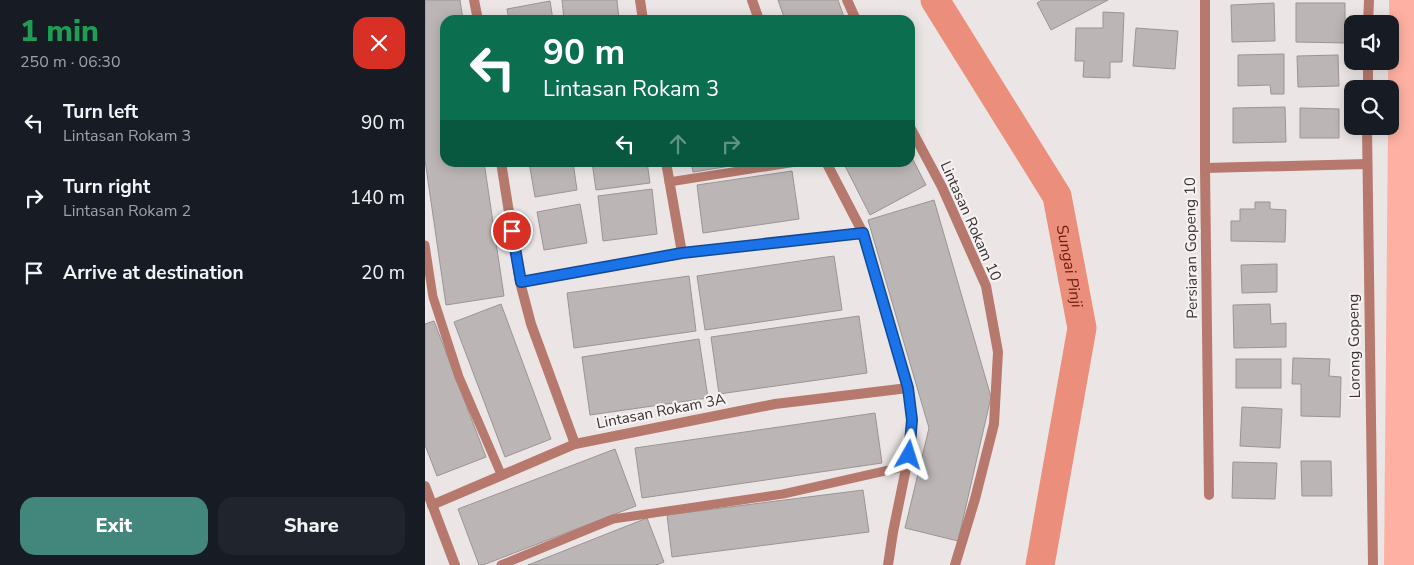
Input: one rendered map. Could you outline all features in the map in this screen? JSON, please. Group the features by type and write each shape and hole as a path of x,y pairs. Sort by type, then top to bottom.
{"street":[{"path":"475,0 477,15"},
{"path":"640,0 642,15"},
{"path":"752,0 757,15"},
{"path":"847,0 854,15"},
{"name":"Persiaran Gopeng 10","path":"1205,0 1209,496"},
{"path":"1368,15 1369,0"},
{"name":"Lorong Gopeng","path":"1367,135 1373,565"},
{"name":"Lintasan Rokam 10","path":"915,136 942,187 986,286 998,352 994,424 975,499 955,565"},
{"path":"1205,168 1367,164"},
{"path":"502,167 521,282 531,324 575,444"},
{"path":"667,167 682,253"},
{"path":"830,167 863,233 908,388 912,420 911,444 888,565"},
{"path":"521,282 682,253 863,233"},
{"name":"Lintasan Rokam 3A","path":"432,505 575,444 775,404 908,388"},
{"path":"425,486 455,565"}],"lane":[{"path":"669,182 764,167"},
{"path":"425,245 433,297 459,377 501,474"},
{"path":"501,565 613,519 783,494 907,466"}],"shaded area":[{"path":"1389,0 1414,0 1414,565 1384,565 1388,135 1399,135 1399,80 1388,80 1388,70 1399,70 1399,15 1389,15"}],"building":[{"path":"425,0 460,0 462,15 440,15 440,167 485,167 504,296 446,305 425,160"},
{"path":"562,0 617,0 618,15 564,15"},
{"path":"778,0 838,0 843,15 783,15"},
{"path":"1042,0 1108,0 1051,30 1037,3"},
{"path":"550,1 552,15 508,15 507,9"},
{"path":"1274,3 1275,41 1232,42 1231,5"},
{"path":"1296,3 1345,3 1344,43 1296,42"},
{"path":"1103,12 1124,13 1122,62 1110,62 1110,78 1083,77 1084,61 1075,61 1076,28 1103,28"},
{"path":"1136,28 1178,31 1175,69 1133,66"},
{"path":"1284,54 1284,94 1271,94 1270,85 1238,86 1238,55"},
{"path":"1338,55 1339,86 1298,87 1297,56"},
{"path":"1285,107 1286,142 1233,143 1233,108"},
{"path":"1300,108 1339,109 1339,138 1300,138"},
{"path":"915,164 926,185 870,215 846,167 915,167"},
{"path":"530,167 574,167 577,190 535,197"},
{"path":"593,167 648,167 650,183 596,190"},
{"path":"692,167 724,167 693,172"},
{"path":"792,171 799,219 703,233 697,185"},
{"path":"652,189 657,234 603,241 598,196"},
{"path":"934,200 991,397 958,541 905,528 929,428 868,220"},
{"path":"1255,202 1270,202 1270,209 1286,210 1285,242 1231,241 1231,221 1240,221 1240,209 1255,209"},
{"path":"580,204 587,243 544,250 537,212"},
{"path":"834,256 842,310 705,330 697,276"},
{"path":"1277,264 1277,292 1242,293 1241,265"},
{"path":"689,276 696,331 574,348 567,293"},
{"path":"501,304 551,439 505,457 454,322"},
{"path":"1270,304 1271,324 1286,323 1286,347 1234,348 1233,305"},
{"path":"859,316 867,373 719,394 711,337"},
{"path":"434,321 486,457 437,476 425,445 425,324"},
{"path":"699,339 708,398 590,415 582,357"},
{"path":"1293,358 1330,359 1329,376 1341,377 1340,417 1301,416 1301,384 1292,384"},
{"path":"1236,359 1281,359 1281,388 1236,388"},
{"path":"1242,407 1282,409 1280,448 1240,446"},
{"path":"875,413 882,463 642,498 635,448"},
{"path":"615,449 636,506 479,565 458,509"},
{"path":"1301,461 1331,461 1332,496 1302,496"},
{"path":"1233,462 1277,463 1275,499 1232,498"},
{"path":"863,490 869,532 672,557 667,515"},
{"path":"647,518 664,562 656,565 528,565"}],"waterway":[{"name":"Sungai Pinji","path":"935,0 1057,196 1082,328 1040,565"}],"route":[{"path":"512,231 521,282 682,253 863,233 908,388 912,420 909,455"}]}
